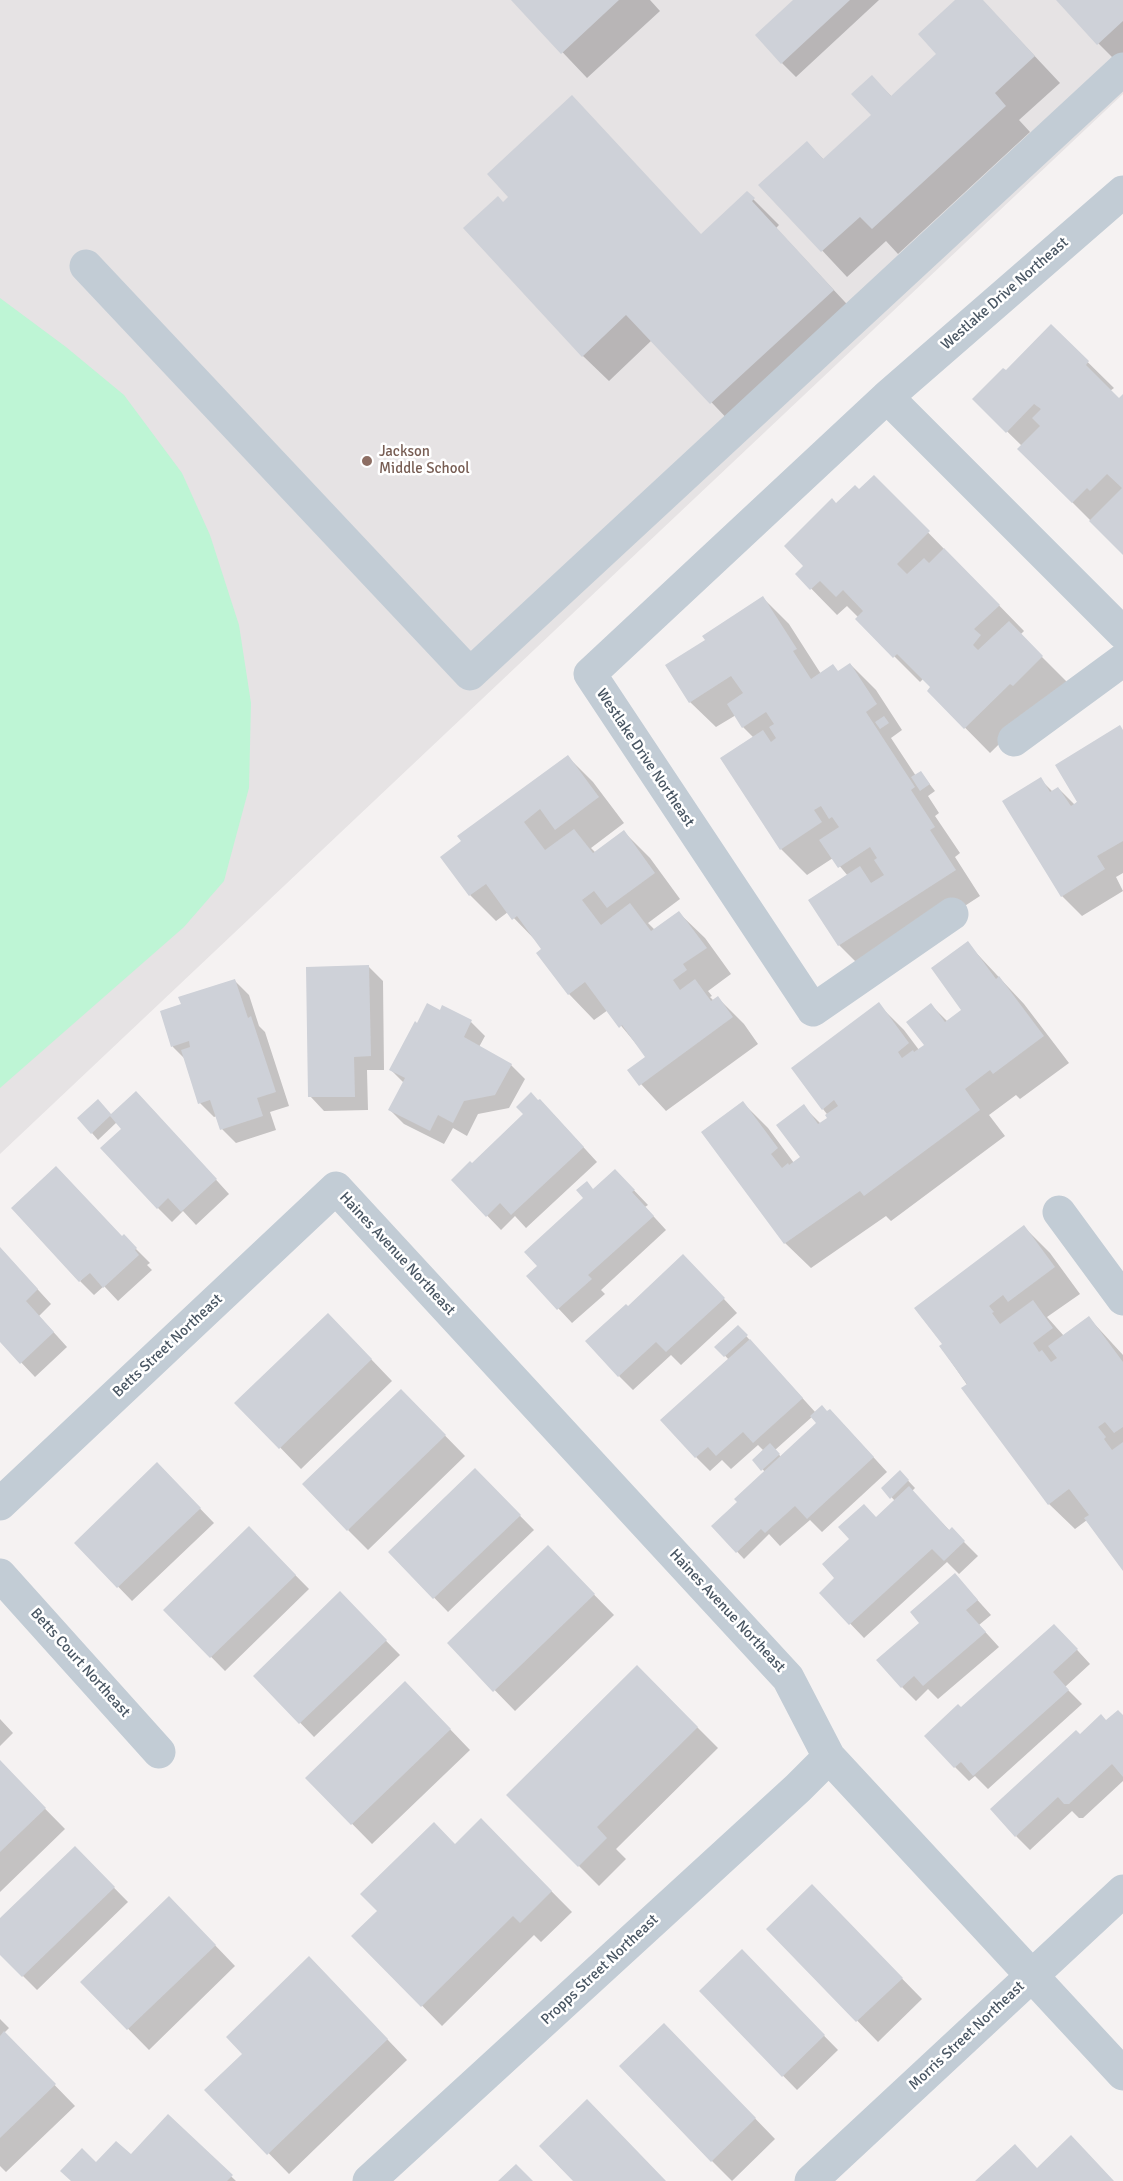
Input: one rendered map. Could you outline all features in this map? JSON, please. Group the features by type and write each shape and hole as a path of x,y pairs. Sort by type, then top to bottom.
{"street":[{"path":"86,266 470,674 1123,69"},
{"name":"Westlake Drive Northeast","path":"952,914 813,1010 590,674 887,397 1123,192"},
{"path":"887,397 1123,633"},
{"path":"1014,740 1123,660"},
{"name":"Betts Street Northeast","path":"0,1504 336,1188"},
{"name":"Haines Avenue Northeast","path":"336,1188 788,1678 829,1757 1123,2074"},
{"path":"1059,1212 1123,1299"},
{"name":"Betts Court Northeast","path":"0,1575 159,1752"},
{"name":"Propps Street Northeast","path":"369,2181 829,1757"},
{"name":"Morris Street Northeast","path":"811,2181 1123,1891"}],"shaded area":[{"name":"Jackson Middle School","path":"0,0 1123,0 1123,94 0,1154"}],"green space":[{"path":"0,298 66,347 124,395 182,473 210,535 239,625 251,703 249,788 224,881 184,927 0,1088"}],"building":[{"path":"511,0 619,0 561,54"},
{"path":"793,0 850,0 781,64 755,35"},
{"path":"955,0 983,0 1035,56 995,93 1006,106 872,229 860,217 821,252 758,185 807,141 823,159 871,115 851,94 872,75 891,96 936,54 918,34"},
{"path":"1056,0 1123,0 1123,21 1097,45"},
{"path":"572,95 701,234 747,191 755,198 752,201 834,290 710,404 626,315 582,357 463,228 498,196 503,202 508,197 487,174"},
{"path":"1051,324 1089,361 1086,365 1119,398 1123,394 1123,555 1089,521 1122,488 1107,474 1090,491 1087,488 1072,503 1017,449 1040,426 1032,418 1041,409 1034,404 1006,433 972,399 1003,368 1006,370"},
{"path":"874,475 930,531 897,564 907,574 924,558 929,563 944,548 1000,605 974,629 981,635 973,645 978,650 1009,621 1043,656 1013,686 1010,684 964,729 927,691 930,687 897,654 893,658 855,619 863,611 843,590 836,597 820,581 810,590 795,574 803,566 784,546 832,498 836,503 855,485 859,489"},
{"path":"763,596 797,649 793,651 811,679 833,664 838,671 850,663 877,704 866,712 915,787 911,790 935,827 930,830 956,870 838,946 808,900 860,866 871,883 884,875 874,860 877,858 870,847 838,868 819,840 839,827 832,817 829,819 821,806 814,810 822,822 780,850 720,758 763,730 771,742 776,738 769,727 774,724 766,712 742,728 727,704 743,693 731,676 689,703 665,665 705,640 702,636"},
{"path":"884,716 889,723 880,729 875,722"},
{"path":"1120,725 1123,730 1123,841 1097,856 1105,869 1061,897 1002,801 1041,777 1050,792 1058,787 1071,806 1077,802 1055,765"},
{"path":"568,755 599,797 555,830 540,809 524,822 545,850 574,829 593,853 624,830 655,873 607,908 594,891 582,900 601,925 630,903 651,931 679,911 707,948 683,964 687,970 673,980 680,990 695,979 711,1001 718,996 733,1017 639,1086 627,1070 645,1057 622,1025 619,1028 585,982 568,995 536,953 541,949 517,916 512,920 486,884 469,896 440,857 461,841 457,836"},
{"path":"921,771 930,784 920,791 911,777"},
{"path":"968,941 996,979 999,976 1044,1036 993,1074 990,1070 965,1089 980,1110 864,1196 860,1191 784,1244 701,1132 743,1101 778,1148 771,1154 782,1168 788,1163 789,1165 800,1157 776,1125 804,1104 818,1124 827,1118 825,1115 838,1106 834,1100 822,1110 791,1068 879,1002 909,1043 898,1052 902,1058 924,1045 906,1022 931,1003 945,1022 961,1010 931,968"},
{"path":"369,965 371,1056 354,1057 355,1097 308,1097 306,967"},
{"path":"235,979 248,1018 251,1016 276,1092 257,1098 263,1116 220,1130 210,1100 198,1104 181,1050 190,1047 189,1041 171,1047 160,1011 181,1004 178,997"},
{"path":"427,1003 440,1010 442,1005 472,1020 464,1037 512,1064 495,1095 464,1101 453,1123 438,1115 430,1131 388,1110 405,1078 389,1070"},
{"path":"136,1091 217,1179 181,1212 168,1198 157,1209 100,1148 121,1129 110,1116 91,1134 77,1118 98,1099 111,1114"},
{"path":"531,1092 584,1147 511,1215 500,1203 486,1217 451,1180 523,1114 516,1107"},
{"path":"56,1166 122,1236 124,1234 137,1248 135,1250 139,1255 103,1288 90,1273 79,1282 11,1208"},
{"path":"615,1169 635,1190 632,1192 654,1216 588,1275 592,1279 557,1310 526,1276 537,1266 524,1252 583,1198 576,1190 587,1181 593,1189"},
{"path":"1024,1225 1055,1267 1008,1302 1003,1295 989,1306 994,1312 992,1313 1000,1324 1033,1300 1053,1328 1033,1343 1039,1352 1042,1350 1051,1362 1057,1358 1048,1346 1089,1316 1123,1362 1123,1427 1114,1433 1105,1422 1098,1427 1112,1450 1123,1442 1123,1571 1084,1518 1089,1515 1069,1489 1048,1505 961,1388 967,1384 939,1346 942,1344 914,1308"},
{"path":"0,1247 38,1289 26,1301 54,1332 20,1364 0,1342"},
{"path":"683,1254 725,1298 666,1352 656,1342 618,1377 585,1341 626,1304 628,1306"},
{"path":"328,1313 372,1359 279,1449 234,1403"},
{"path":"738,1325 748,1335 724,1357 714,1347"},
{"path":"750,1339 803,1398 753,1443 743,1432 716,1456 708,1447 695,1458 660,1420"},
{"path":"401,1389 446,1435 347,1531 302,1484"},
{"path":"822,1405 827,1411 830,1409 874,1457 807,1519 795,1506 765,1533 761,1529 736,1553 711,1526 737,1502 734,1499 816,1423 810,1416"},
{"path":"770,1443 780,1454 761,1471 752,1460"},
{"path":"157,1462 201,1508 117,1588 74,1543"},
{"path":"475,1468 521,1515 433,1599 388,1552"},
{"path":"900,1470 909,1480 890,1499 881,1488"},
{"path":"909,1486 949,1530 952,1527 965,1541 944,1561 932,1549 849,1625 819,1593 834,1578 822,1564 849,1539 838,1527 864,1504 876,1517"},
{"path":"249,1526 296,1575 210,1658 163,1610"},
{"path":"548,1545 595,1594 493,1692 447,1643"},
{"path":"955,1573 978,1600 966,1610 986,1632 923,1686 914,1676 901,1688 876,1660 919,1623 910,1612"},
{"path":"340,1591 387,1640 299,1724 253,1676"},
{"path":"1054,1624 1078,1649 1053,1672 1069,1690 973,1776 961,1762 954,1768 924,1736 958,1704 961,1707"},
{"path":"637,1665 698,1727 597,1827 607,1838 578,1867 506,1795"},
{"path":"405,1681 451,1729 351,1825 305,1778"},
{"path":"1118,1710 1123,1715 1123,1777 1112,1764 1069,1804 1064,1804 1058,1797 1015,1837 990,1809 1076,1730 1080,1734 1101,1714 1106,1720"},
{"path":"0,1760 46,1808 0,1852"},
{"path":"481,1818 552,1891 520,1923 513,1916 421,2007 351,1936 377,1911 360,1894 434,1822 455,1844"},
{"path":"75,1846 115,1887 22,1977 0,1955 0,1918"},
{"path":"812,1884 903,1978 856,2022 766,1929"},
{"path":"169,1896 216,1945 127,2030 80,1982"},
{"path":"742,1949 825,2035 782,2077 699,1991"},
{"path":"309,1956 388,2039 267,2155 204,2090 242,2054 226,2037"},
{"path":"664,2023 756,2118 711,2162 619,2066"},
{"path":"4,2031 56,2084 0,2138 0,2036"},
{"path":"587,2099 666,2181 573,2181 539,2146"},
{"path":"168,2114 233,2175 227,2181 71,2181 60,2171 82,2148 96,2162 116,2141 131,2154"},
{"path":"1071,2135 1114,2181 975,2181 1015,2144 1037,2168"},
{"path":"516,2164 533,2181 498,2181"}],"place":[{"name":"Jackson Middle School","path":"367,461"}]}
